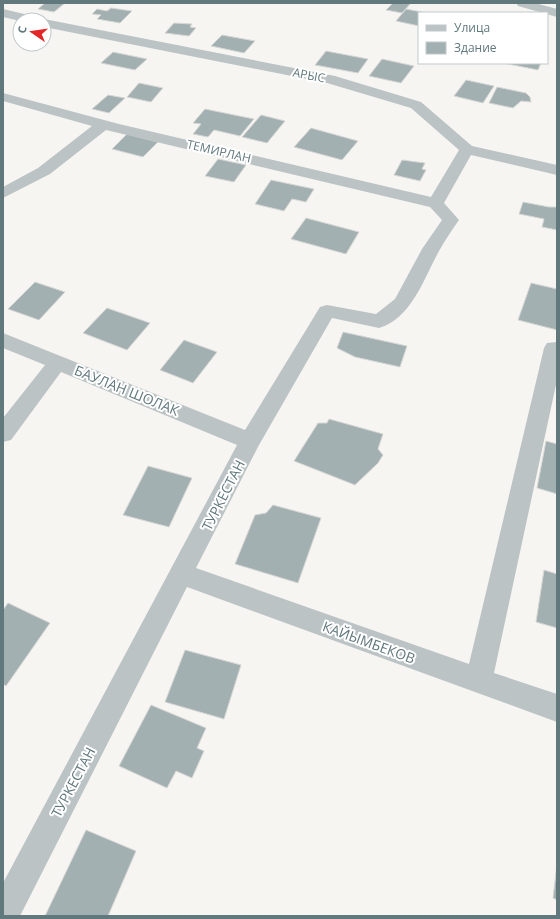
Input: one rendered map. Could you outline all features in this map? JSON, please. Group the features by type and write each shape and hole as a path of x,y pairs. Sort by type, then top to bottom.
{"street":[{"path":"522,3 557,13"},
{"name":"АРЫС","path":"52,25 330,79 416,105 467,149 557,170"},
{"name":"ТЕМИРЛАН","path":"3,97 104,124 436,203"},
{"path":"3,193 44,171 104,124"},
{"path":"436,203 467,149"},
{"name":"ТУРКЕСТАН","path":"3,916 250,441 327,311 379,321 402,303 432,249 451,220 436,203"},
{"name":"БАУЛАН ШОЛАК","path":"3,340 250,441"},
{"path":"479,681 554,348"},
{"path":"3,434 58,362"},
{"name":"КАЙЫМБЕКОВ","path":"182,574 557,708"}],"building":[{"path":"45,3 65,3 54,12 38,9"},
{"path":"393,3 411,3 402,13 386,10"},
{"path":"111,8 132,11 120,23 97,19 101,15 92,14 97,9 107,11"},
{"path":"406,9 422,12 418,12 418,26 396,21"},
{"path":"174,23 192,24 190,27 196,28 189,36 165,33"},
{"path":"222,35 255,41 244,53 211,46"},
{"path":"326,51 368,59 358,73 315,65"},
{"path":"113,52 147,59 135,70 101,63"},
{"path":"382,59 414,66 401,83 369,76"},
{"path":"508,64 541,64 538,70"},
{"path":"466,80 494,86 483,103 454,96"},
{"path":"139,83 163,88 151,102 127,97"},
{"path":"497,87 526,93 530,97 531,102 521,101 513,108 489,103"},
{"path":"108,95 125,98 109,113 92,109"},
{"path":"205,109 254,119 240,136 214,130 208,137 193,134 201,124 193,123"},
{"path":"261,115 285,121 267,143 242,137"},
{"path":"311,128 358,141 342,160 294,147"},
{"path":"127,134 158,142 143,157 112,149"},
{"path":"218,159 246,165 234,182 205,176"},
{"path":"402,160 425,163 422,169 426,170 420,181 394,175"},
{"path":"271,180 314,189 306,202 292,199 284,211 255,204"},
{"path":"523,202 557,207 557,230 542,227 544,219 519,214"},
{"path":"306,218 359,232 346,254 291,239"},
{"path":"35,282 65,292 39,320 8,309"},
{"path":"531,283 557,289 557,330 518,320"},
{"path":"107,308 150,323 127,350 83,333"},
{"path":"343,332 407,346 400,367 355,357 337,348"},
{"path":"184,340 217,352 193,383 160,370"},
{"path":"329,419 383,434 378,449 383,455 378,463 355,485 294,461 318,423 327,423"},
{"path":"546,441 557,444 557,494 537,488"},
{"path":"148,466 192,478 169,527 123,515"},
{"path":"273,505 321,518 298,583 235,564 255,515 266,513"},
{"path":"544,570 557,574 557,628 536,622"},
{"path":"8,603 50,623 6,686 3,684 3,610"},
{"path":"185,650 241,665 224,719 165,702"},
{"path":"151,705 206,728 197,748 204,751 192,778 176,771 167,788 119,766"},
{"path":"86,830 136,851 108,916 45,916"},
{"path":"557,864 557,900 553,898"}]}
